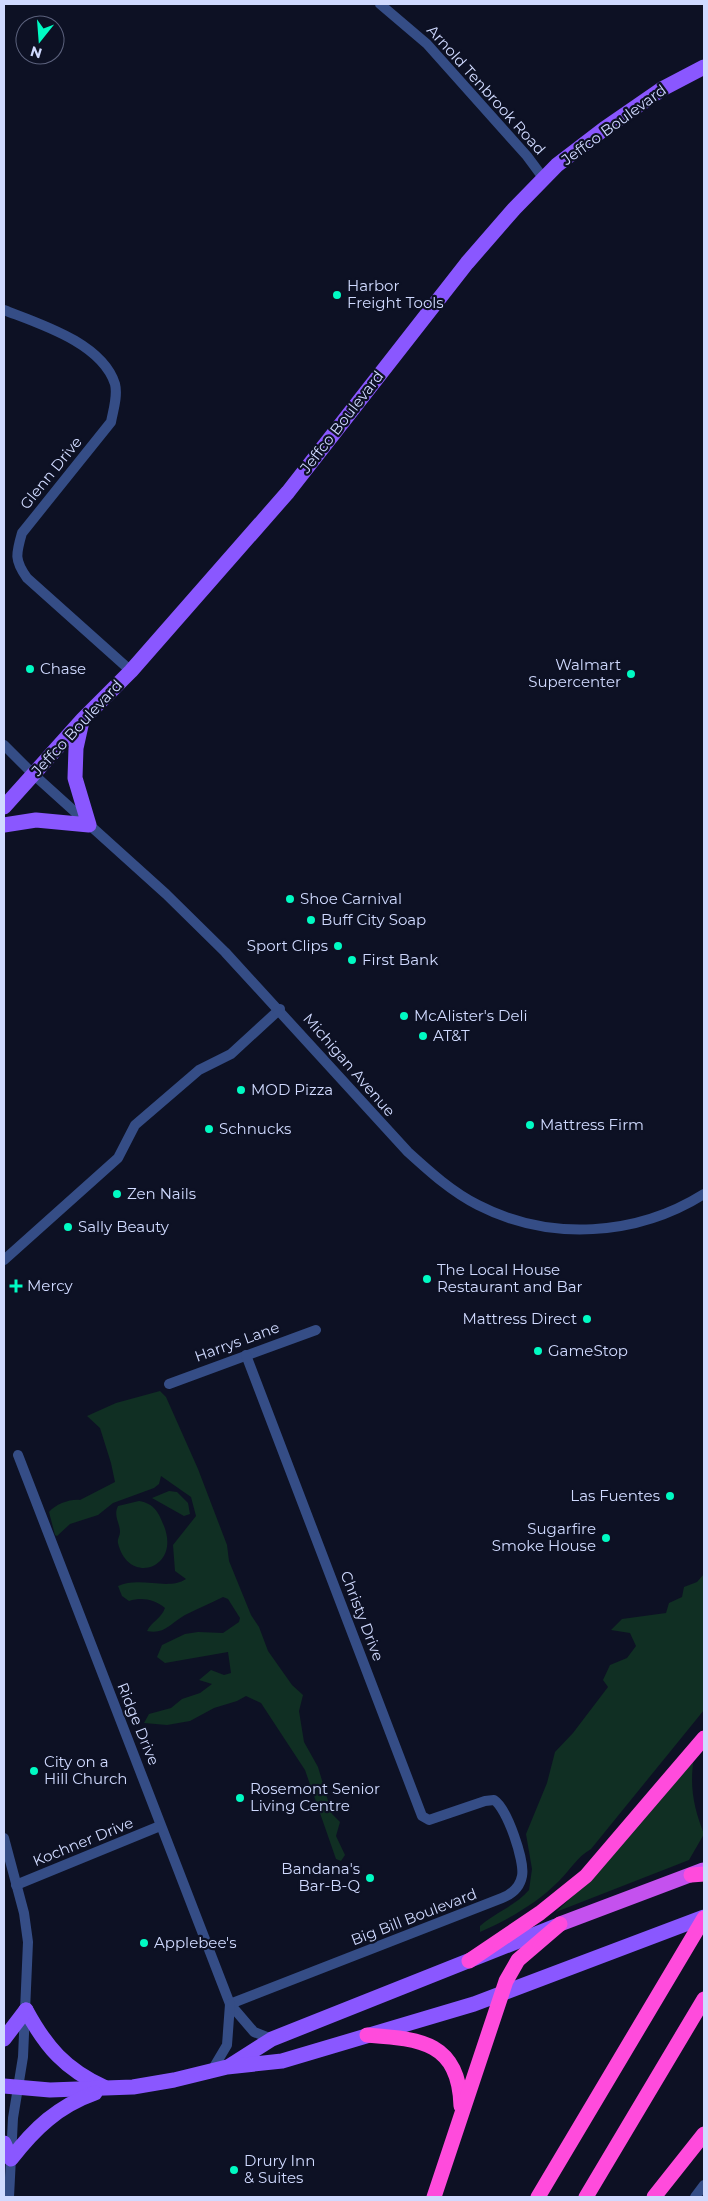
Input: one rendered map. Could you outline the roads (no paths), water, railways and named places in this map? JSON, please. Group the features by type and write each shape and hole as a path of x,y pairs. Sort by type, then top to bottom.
{"highway":[{"path":"470,1961 540,1914 586,1876 704,1738"},
{"path":"434,2197 501,1994 518,1960 560,1924 695,1874"},
{"path":"538,2197 704,1918"},
{"path":"586,2197 704,1999"},
{"path":"367,2035 411,2038 431,2045 446,2057 460,2090 461,2113"},
{"path":"654,2197 704,2134"}],"main road":[{"name":"Jeffco Boulevard","path":"4,807 83,718 131,671 288,492 482,244 557,165 662,89 704,67"},
{"path":"4,825 36,820 89,826 75,778 76,748 83,718"},
{"path":"11,2087 108,2088 151,2084 228,2067 282,2061 501,1994 704,1918"},
{"path":"228,2067 272,2039 560,1924"},
{"path":"4,2039 26,2010 40,2034 66,2065 81,2076 108,2088"},
{"path":"4,2143 11,2159 38,2126 55,2113 79,2099 108,2088"}],"street":[{"name":"Arnold Tenbrook Road","path":"380,4 427,44 527,156 544,179"},
{"name":"Glenn Drive","path":"4,310 62,333 104,363 115,386 114,407 110,422 22,533 17,550 17,564 27,578 131,671"},
{"name":"Michigan Avenue","path":"4,745 89,826 172,900 280,1010 408,1152 442,1182 469,1200 498,1214 554,1229 600,1229 650,1220 704,1194"},
{"path":"4,1260 118,1158 136,1125 200,1070 231,1054 280,1010"},
{"name":"Harrys Lane","path":"169,1384 316,1330"},
{"name":"Christy Drive","path":"246,1355 422,1816 429,1820 484,1801 494,1800"},
{"name":"Ridge Drive","path":"18,1455 230,2004 254,2032 272,2039"},
{"name":"Big Bill Boulevard","path":"230,2004 509,1895 520,1883 523,1869 502,1807 494,1800"},
{"name":"Kochner Drive","path":"16,1885 160,1826"},
{"path":"4,1838 24,1913 28,1942 23,2057 11,2087 13,2118 9,2197"},
{"name":"Ridge Drive","path":"211,2072 227,2045 230,2004"},
{"path":"695,2197 704,2185"}],"place":[{"name":"Harbor Freight Tools","path":"337,295"},
{"name":"Chase","path":"30,669"},
{"name":"Walmart Supercenter","path":"631,674"},
{"name":"Shoe Carnival","path":"290,899"},
{"name":"Buff City Soap","path":"311,920"},
{"name":"Sport Clips","path":"338,946"},
{"name":"First Bank","path":"352,960"},
{"name":"McAlister's Deli","path":"404,1016"},
{"name":"AT&T","path":"423,1036"},
{"name":"MOD Pizza","path":"241,1090"},
{"name":"Mattress Firm","path":"530,1125"},
{"name":"Schnucks","path":"209,1129"},
{"name":"Zen Nails","path":"117,1194"},
{"name":"Sally Beauty","path":"68,1227"},
{"name":"The Local House Restaurant and Bar","path":"427,1279"},
{"name":"Mercy","path":"16,1286"},
{"name":"Mattress Direct","path":"587,1319"},
{"name":"GameStop","path":"538,1351"},
{"name":"Las Fuentes","path":"670,1496"},
{"name":"Sugarfire Smoke House","path":"606,1538"},
{"name":"City on a Hill Church","path":"34,1771"},
{"name":"Rosemont Senior Living Centre","path":"240,1798"},
{"name":"Bandana's Bar-B-Q","path":"370,1878"},
{"name":"Applebee's","path":"144,1943"},
{"name":"Drury Inn & Suites","path":"234,2170"}]}
